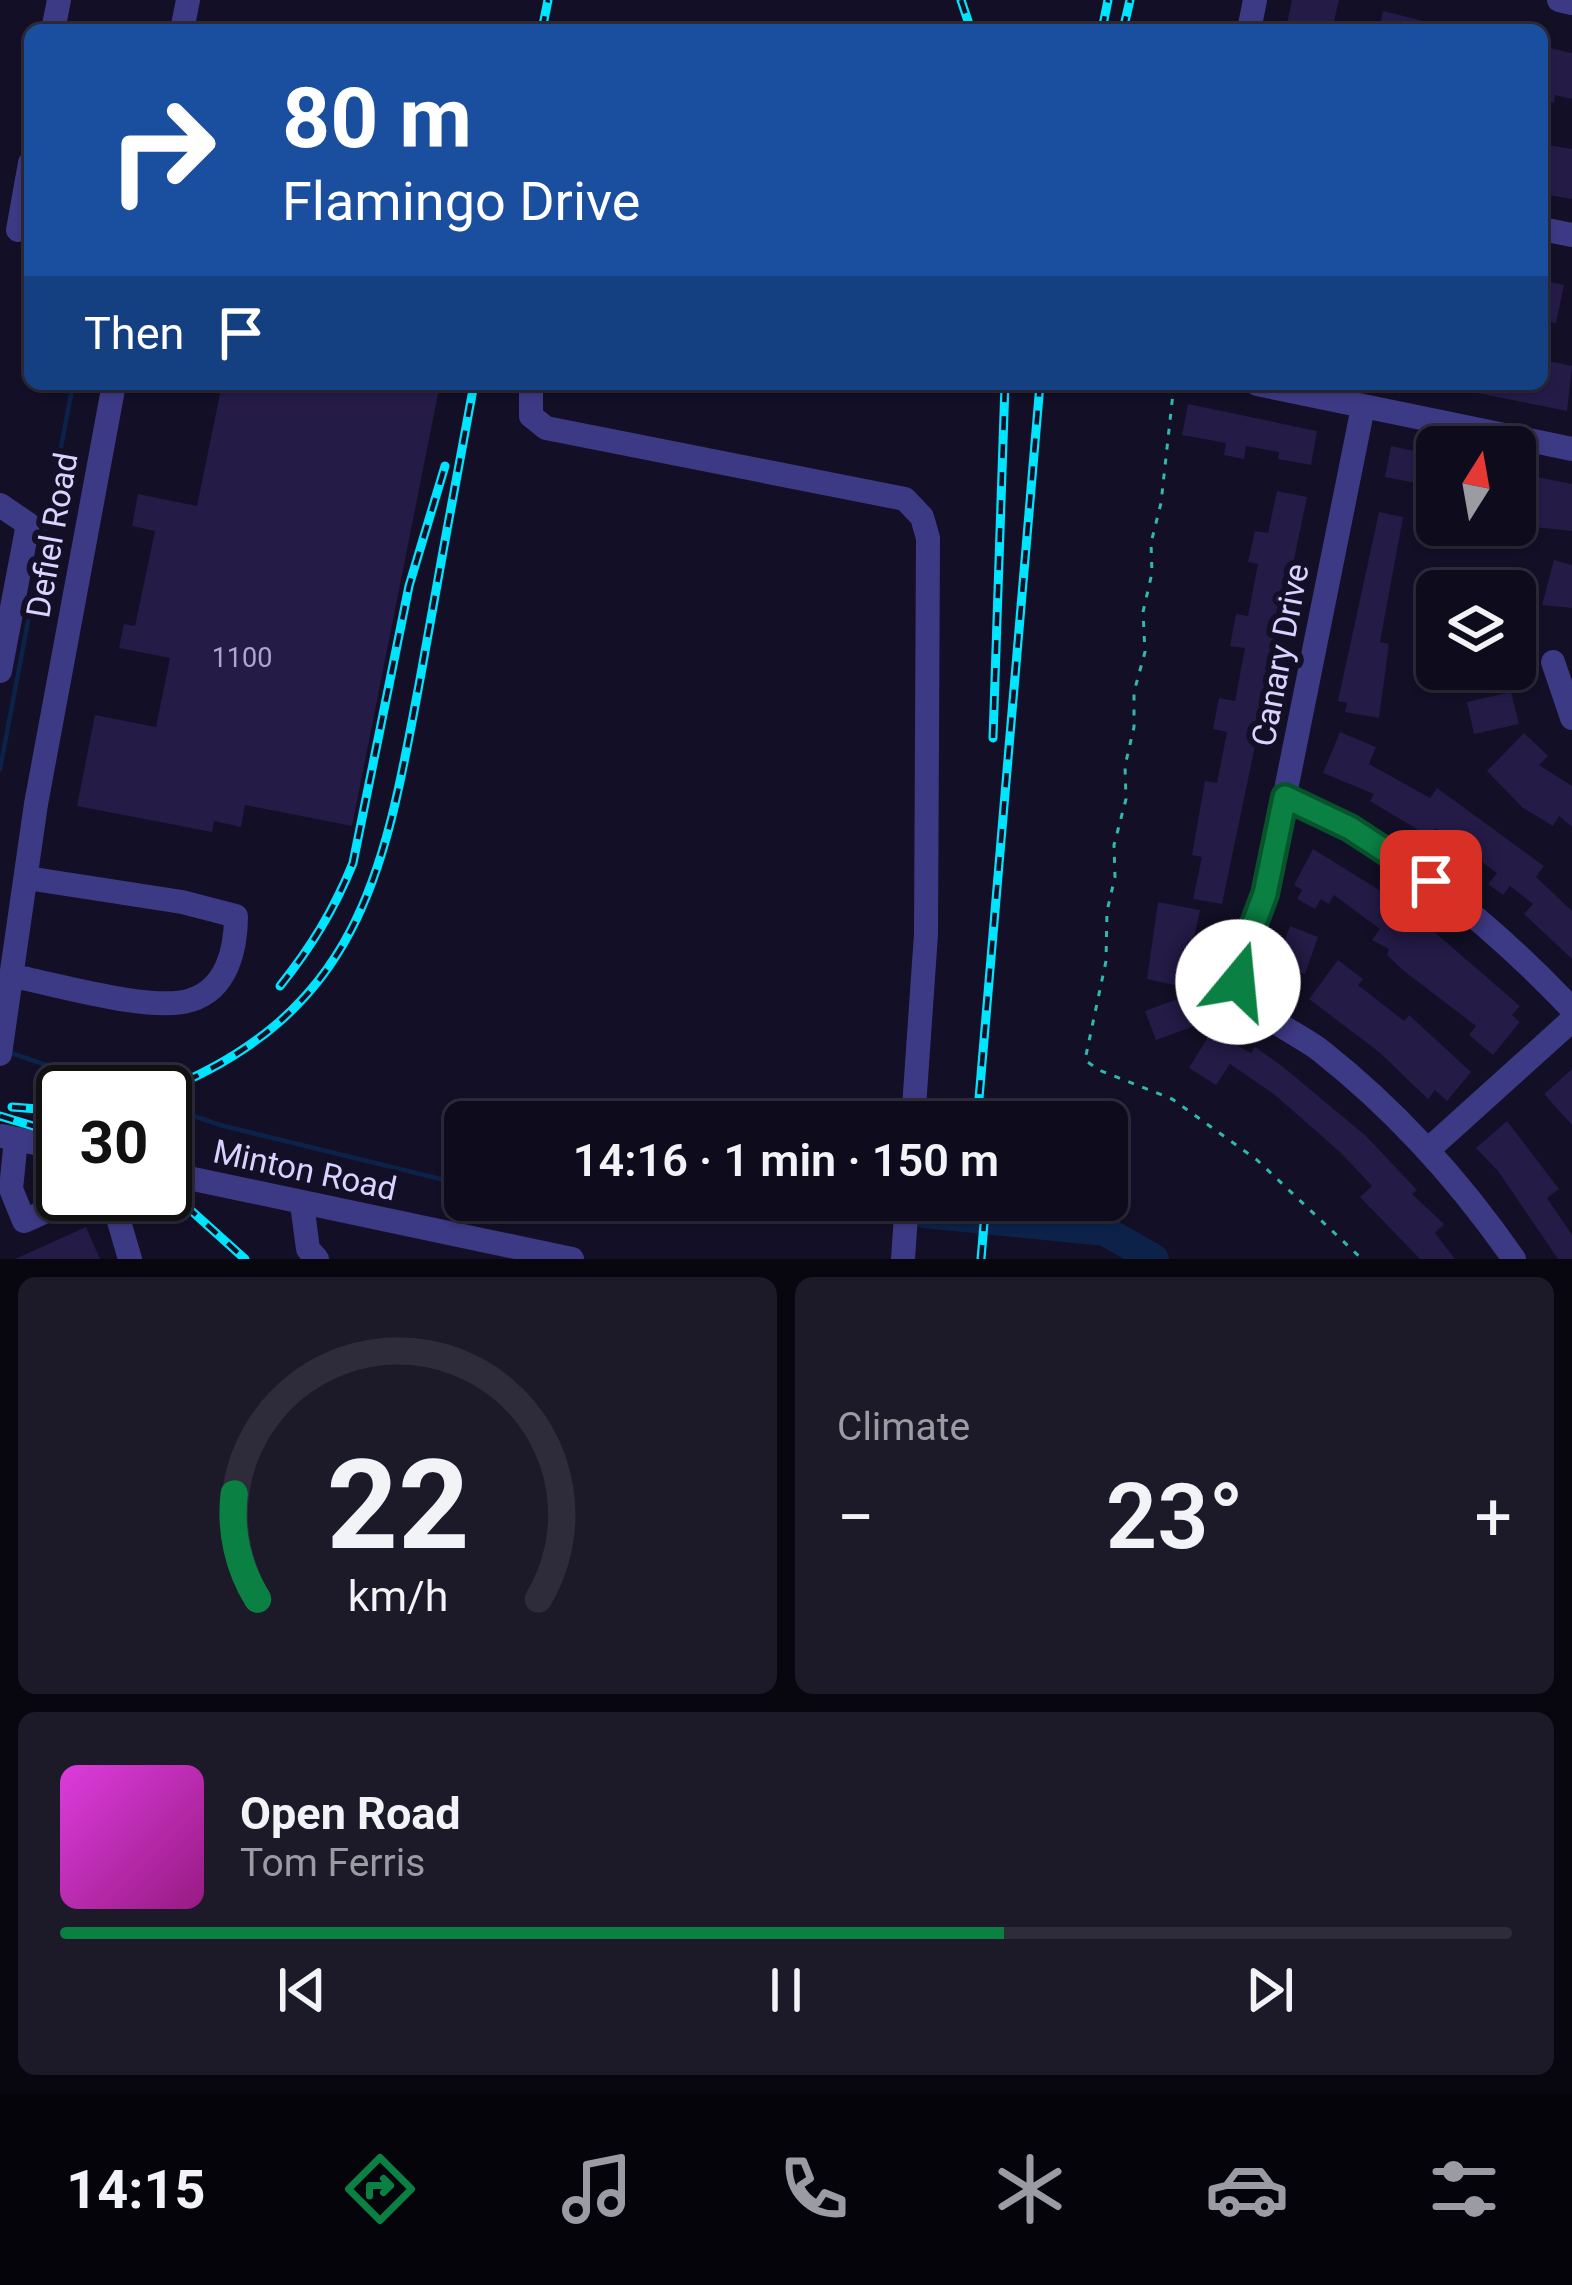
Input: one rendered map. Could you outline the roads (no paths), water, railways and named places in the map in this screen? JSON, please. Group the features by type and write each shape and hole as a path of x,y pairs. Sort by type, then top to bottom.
{"street":[{"path":"1559,0 1572,3"},
{"path":"16,230 24,192"},
{"name":"Defiel Road","path":"0,1054 36,805 113,390"},
{"path":"531,390 531,416 545,428 905,499 922,517 928,538 926,953 915,1101"},
{"path":"1285,390 1572,449"},
{"name":"Canary Drive","path":"1363,407 1265,894 1238,966 1238,982 1250,1001 1303,1036 1429,1149"},
{"path":"0,505 28,524 0,671"},
{"path":"1553,662 1572,718"},
{"path":"1285,797 1350,828 1431,881 1572,1009"},
{"path":"13,976 127,999 190,1001 215,986 236,946 236,916 182,902 27,878"},
{"path":"1514,1259 1429,1149 1572,1020"},
{"path":"8,1137 11,1189 24,1221 36,1216"},
{"name":"Minton Road","path":"192,1179 572,1259"},
{"path":"302,1204 308,1250 317,1259"},
{"path":"119,1221 130,1259"},
{"path":"903,1259 906,1221"}],"waterway":[{"path":"0,769 72,390"},
{"path":"11,1053 46,1065"},
{"path":"192,1115 444,1180"},
{"path":"1004,1221 1105,1231 1154,1259"}],"railway":[{"path":"543,24 548,0"},
{"path":"961,0 969,24"},
{"path":"1103,24 1108,0"},
{"path":"1124,24 1130,0"},
{"path":"192,1076 228,1059 282,1020 323,975 354,925 394,809 473,390"},
{"path":"993,738 1005,390"},
{"path":"979,1101 1039,390"},
{"path":"280,986 321,928 353,863 409,586 445,466"},
{"path":"12,1107 36,1109"},
{"path":"0,1116 36,1127"},
{"path":"192,1211 245,1259"},
{"path":"981,1259 984,1221"}]}
